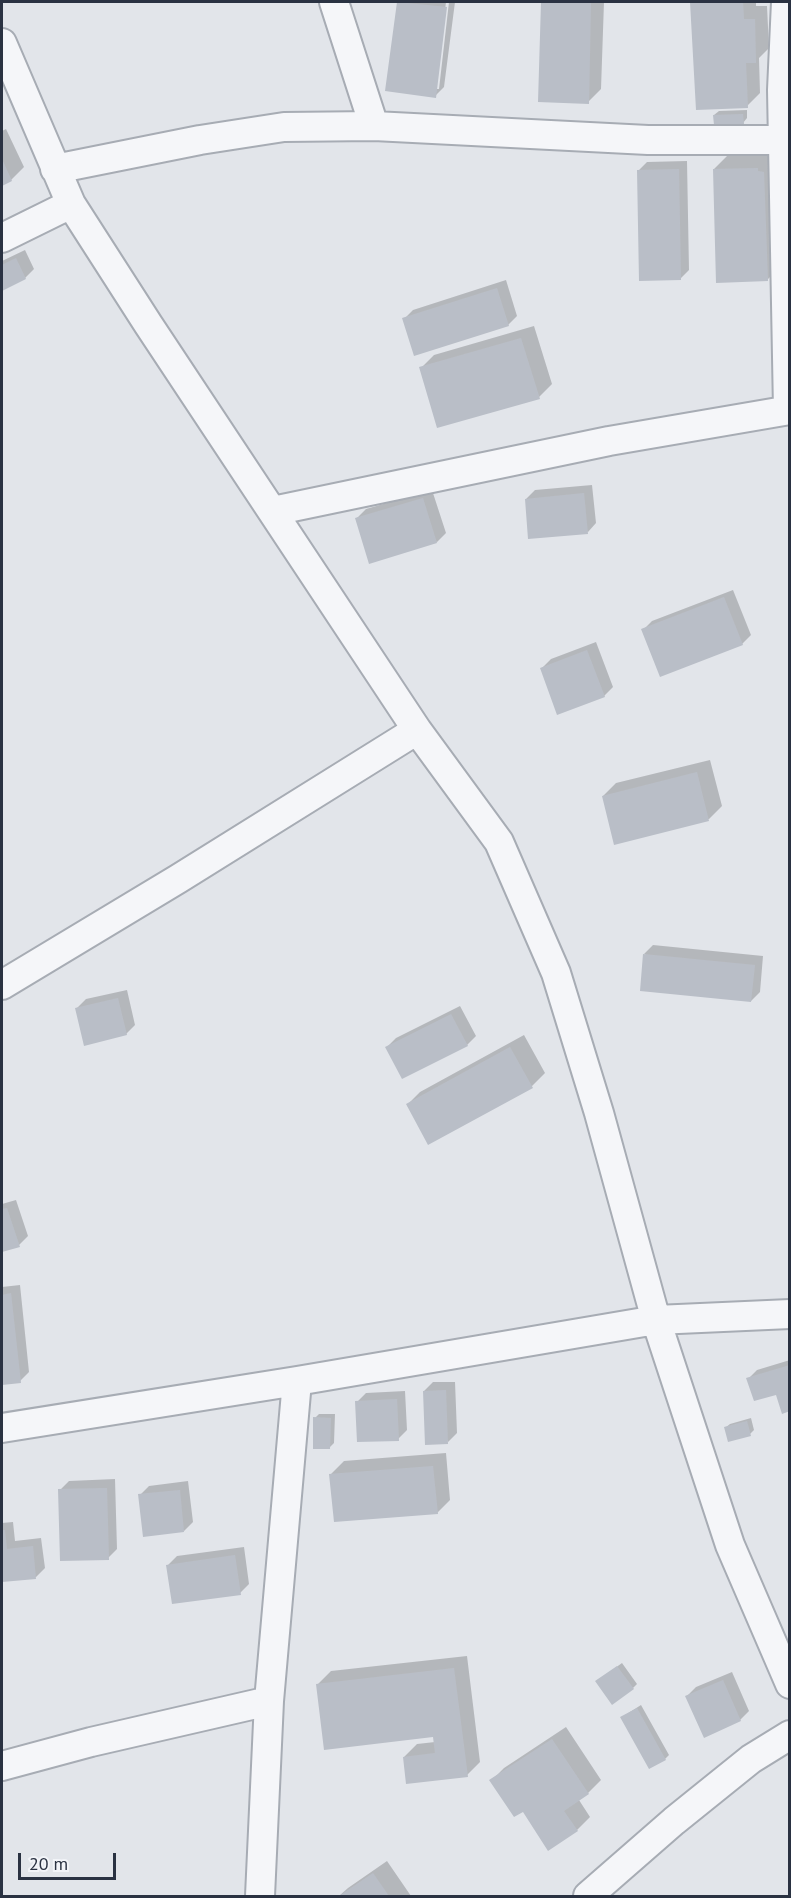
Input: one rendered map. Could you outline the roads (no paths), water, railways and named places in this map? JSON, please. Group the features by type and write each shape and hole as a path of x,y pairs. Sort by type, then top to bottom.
{"street":[{"path":"334,2 374,126"},
{"path":"273,511 609,441 789,410 782,90 786,2"},
{"path":"2,43 71,204 147,324 417,730 499,842 556,973 599,1113 656,1320 730,1545 789,1684"},
{"path":"56,169 200,140 284,127 374,126 648,140 783,140"},
{"path":"2,238 71,204"},
{"path":"2,985 178,879 417,730"},
{"path":"2,1428 656,1320 789,1314"},
{"path":"260,1896 268,1701 297,1381"},
{"path":"2,1766 92,1742 268,1701"},
{"path":"588,1896 691,1807 751,1759 789,1735"}]}
